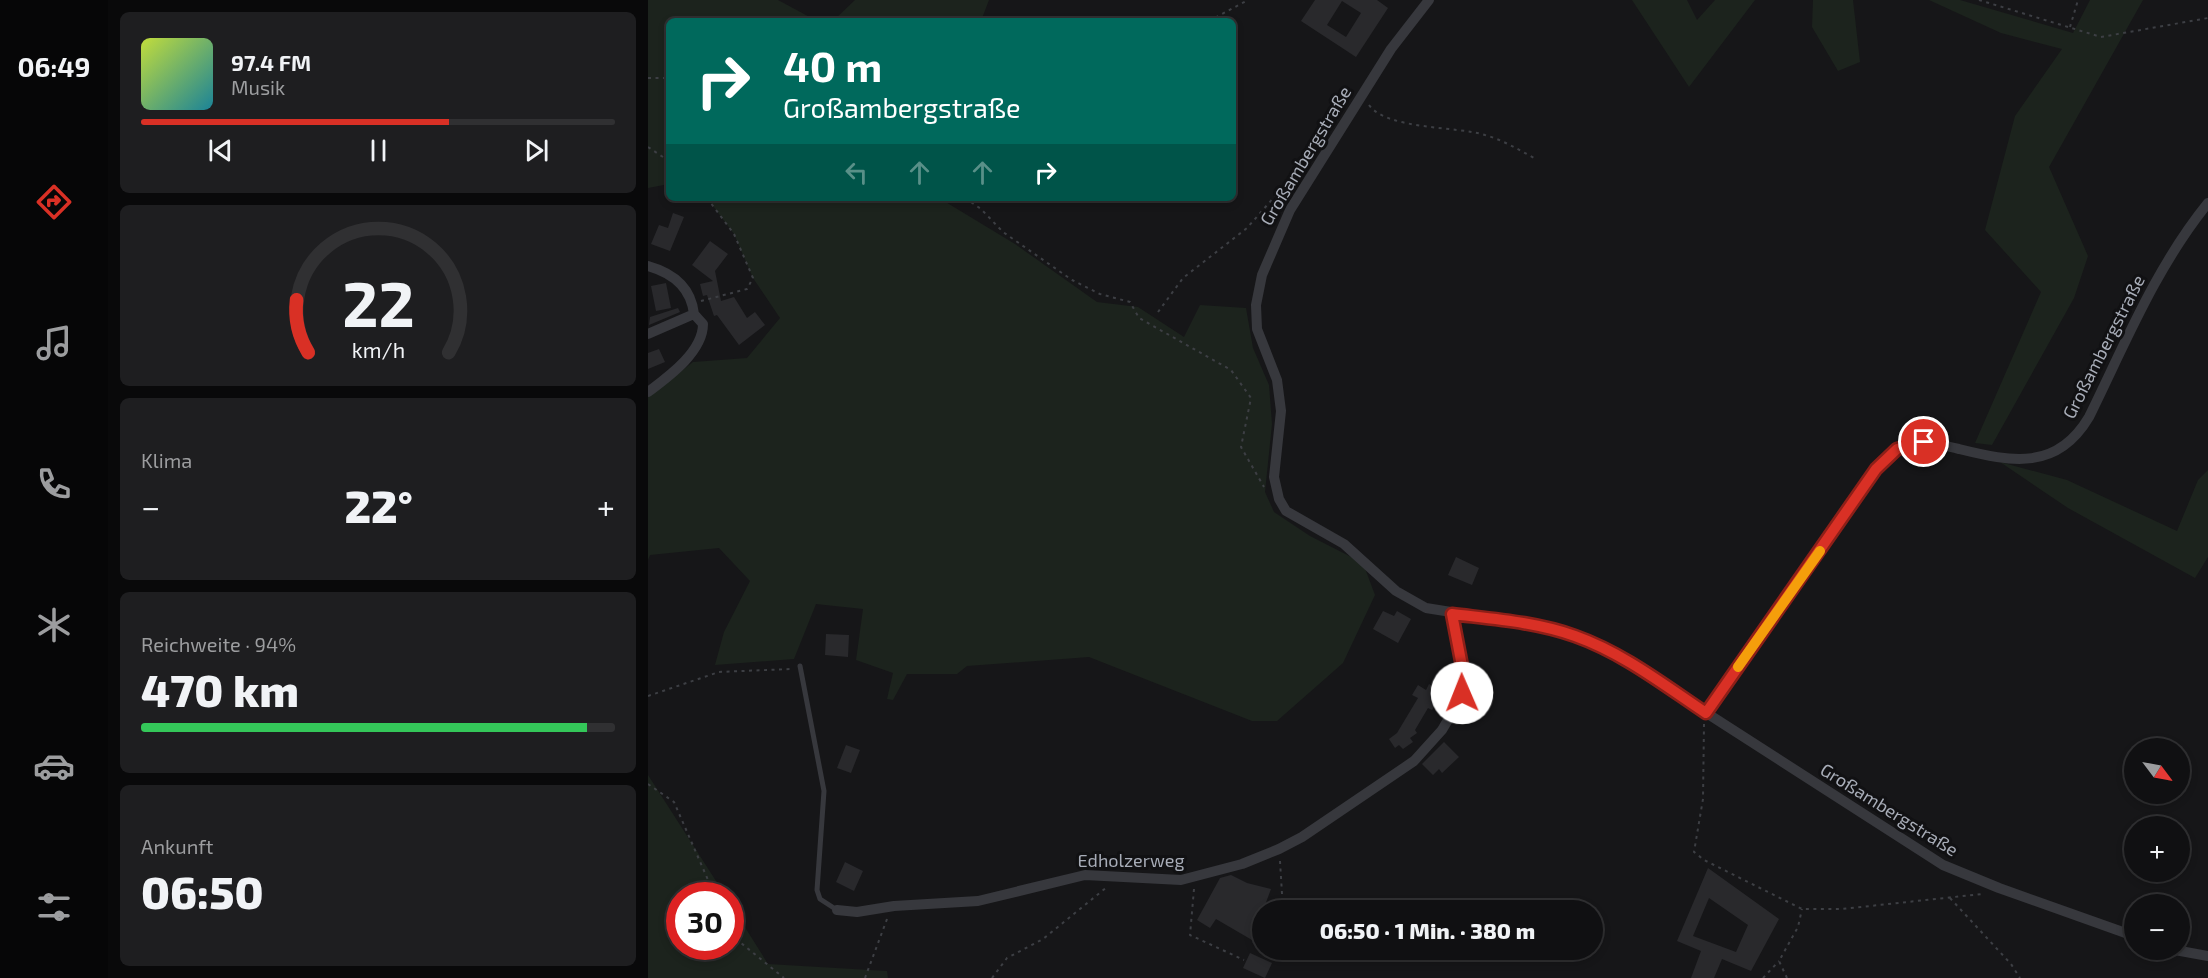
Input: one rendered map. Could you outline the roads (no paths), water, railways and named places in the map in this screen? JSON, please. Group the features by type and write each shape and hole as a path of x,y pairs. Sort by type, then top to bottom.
{"street":[{"name":"Großambergstraße","path":"1429,0 1405,29 1290,210 1262,275 1256,305 1257,328 1277,380 1281,411 1274,477 1279,499 1286,511 1305,524 1344,544 1396,591 1426,608 1452,614 1532,625 1575,636 1628,660 1706,713 1943,865 1999,888 2124,932"},
{"name":"Großambergstraße","path":"1706,713 1876,469 1897,449 1924,442 1997,458 2026,459 2051,455 2076,437 2089,417 2159,276 2181,238 2208,203"},
{"path":"648,266 679,281 693,309 704,324 698,341 670,375 648,392"},
{"path":"648,334 693,309"},
{"name":"Edholzerweg","path":"837,910 857,912 894,906 978,901 1085,875 1180,880 1242,864 1279,849 1302,837 1414,761 1442,730 1455,708 1464,679 1452,614"},
{"path":"2190,953 2208,956"}],"lane":[{"path":"800,666 824,791 816,890 820,899 837,910"}]}
